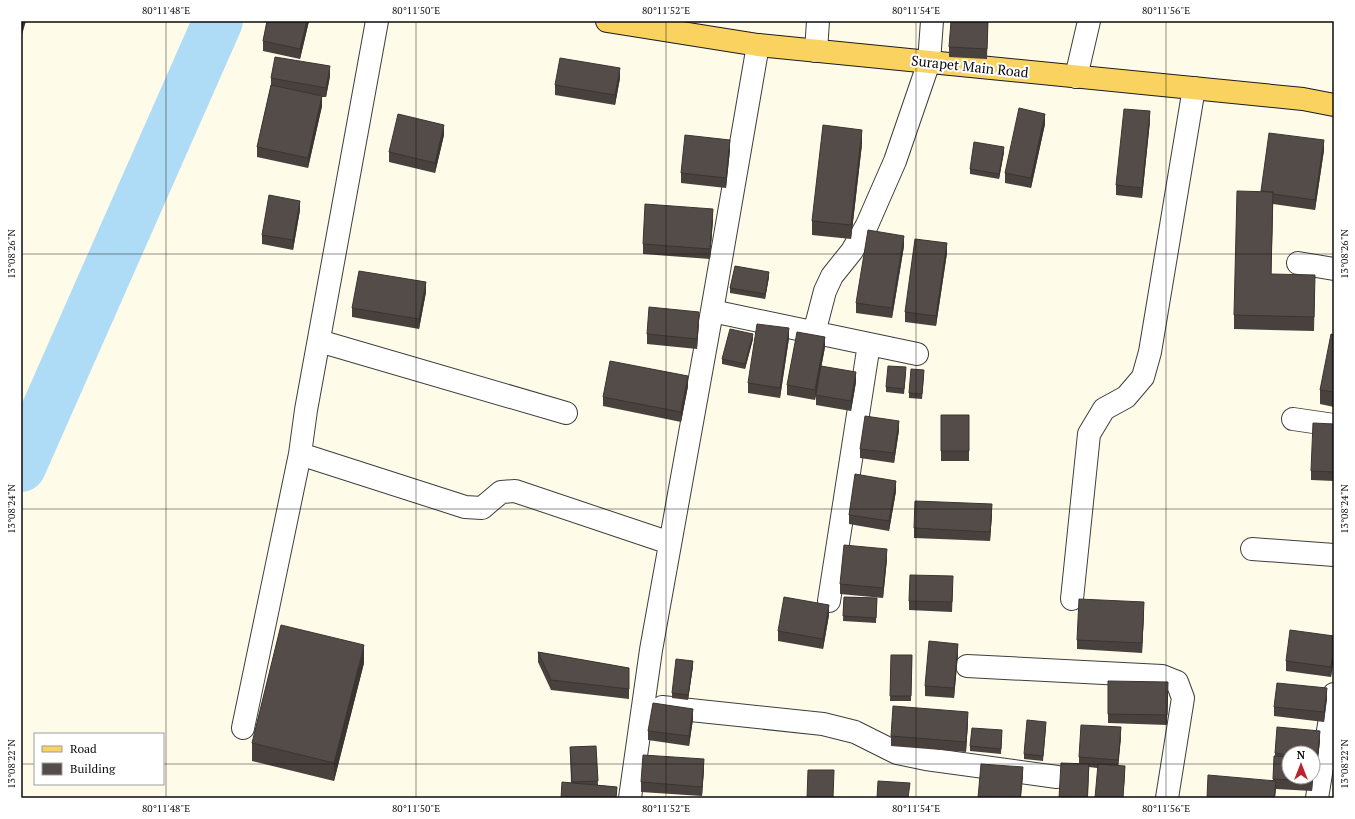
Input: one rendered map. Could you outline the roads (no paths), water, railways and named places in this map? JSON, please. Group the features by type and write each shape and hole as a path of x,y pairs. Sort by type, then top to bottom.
{"main road":[{"name":"Surapet Main Road","path":"607,21 758,46 1302,99 1334,105"}],"street":[{"path":"243,728 300,454 306,410 377,21"},
{"path":"816,51 818,21"},
{"path":"814,332 825,291 832,276 852,251 867,225 895,161 929,62 932,21"},
{"path":"1076,77 1089,21"},
{"path":"630,798 651,650 758,46"},
{"path":"1072,599 1089,434 1104,409 1126,397 1143,377 1150,352 1194,88"},
{"path":"1298,263 1334,269"},
{"path":"712,311 917,354"},
{"path":"319,341 566,413"},
{"path":"829,601 869,344"},
{"path":"1293,419 1334,425"},
{"path":"300,454 465,507 482,508 501,492 515,490 670,543"},
{"path":"1252,549 1334,555"},
{"path":"967,666 1162,676 1176,682 1183,698 1167,798"},
{"path":"1317,798 1334,694"},
{"path":"643,705 823,724 855,732 897,753 926,759 1057,777"}],"waterway":[{"path":"21,467 218,21"}]}
